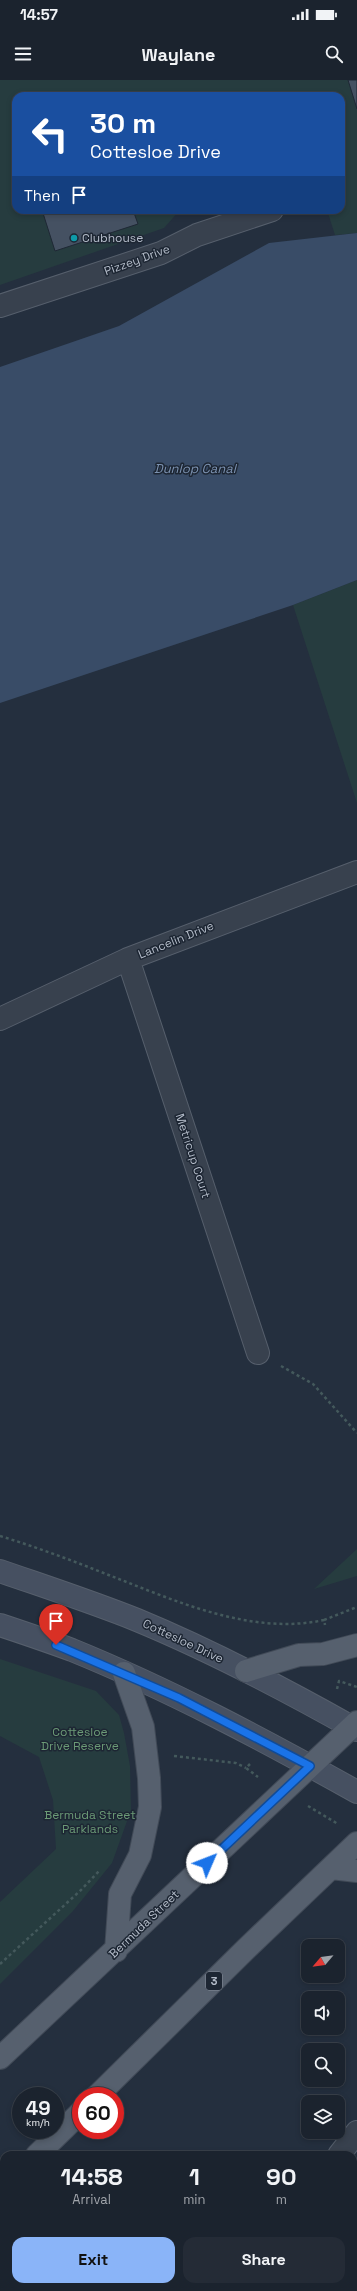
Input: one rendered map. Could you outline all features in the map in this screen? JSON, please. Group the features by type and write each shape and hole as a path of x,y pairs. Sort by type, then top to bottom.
{"main road":[{"name":"Cottesloe Drive","path":"0,1571 91,1602 139,1621 246,1671 355,1726"},
{"path":"0,1625 70,1650 124,1673 236,1726 357,1792"},
{"path":"246,1671 299,1655 323,1654 357,1645"},
{"path":"116,1951 120,1894 140,1855 150,1807 149,1778 143,1727 124,1673"},
{"name":"Bermuda Street","path":"0,2058 116,1951 310,1766 355,1726"},
{"name":"3","path":"106,2087 246,1949 357,1843"},
{"path":"331,1868 357,1871"},
{"path":"41,2151 72,2121"}],"street":[{"name":"Pizzey Drive","path":"0,306 161,253 197,235 260,214"},
{"name":"Lancelin Drive","path":"0,1019 128,959 357,872"},
{"name":"Metricup Court","path":"128,959 258,1353"},
{"path":"342,2151 357,2132"}],"path":[{"path":"258,1353 312,1384 357,1433"},
{"path":"0,1536 47,1551 157,1593 210,1611 262,1623 284,1625 324,1620 357,1607"},
{"path":"324,1620 326,1629"},
{"path":"338,1689 339,1681 357,1687"},
{"path":"166,1755 236,1763 257,1776"},
{"path":"246,1768 252,1762"},
{"path":"0,1964 81,1890 104,1865"}],"green space":[{"path":"0,80 357,80 357,233 335,235 328,214 345,214 345,92 12,92 12,214 176,214 164,228 0,285"},
{"path":"357,580 357,803 293,605"},
{"path":"357,1549 357,1576 314,1589"},
{"path":"0,1659 96,1691 119,1715 130,1766 131,1810 112,1863 73,1911 0,1984 0,1902 56,1849 53,1800 39,1757 0,1736"}],"water":[{"name":"Dunlop Canal","path":"357,233 357,580 293,605 0,703 0,367 119,326 269,243"}],"building":[{"path":"348,80 357,80 357,109"},
{"name":"Clubhouse","path":"43,214 134,214 138,224 55,251"}],"place":[{"name":"Clubhouse","path":"74,238"}],"route":[{"path":"56,1645 179,1698 310,1766 207,1863"}],"park label":[{"name":"Cottesloe Drive Reserve","path":"80,1739"},
{"name":"Bermuda Street Parklands","path":"90,1822"}]}
